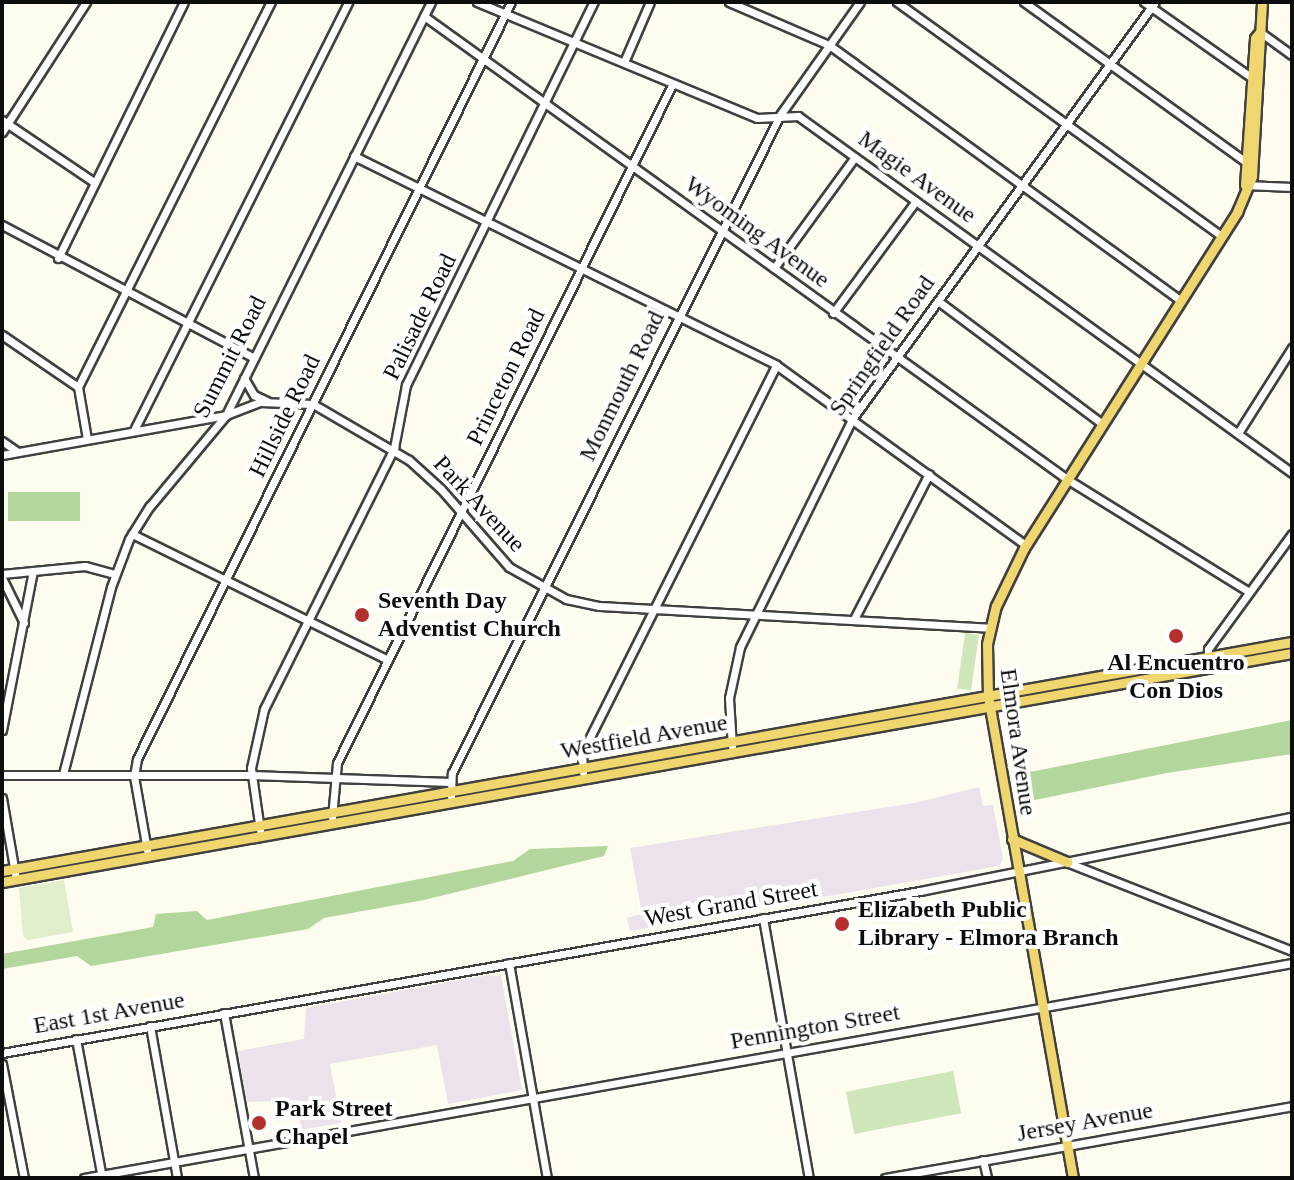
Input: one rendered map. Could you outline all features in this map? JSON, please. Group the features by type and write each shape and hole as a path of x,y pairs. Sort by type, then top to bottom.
{"main road":[{"path":"1245,185 1243,160 1255,38 1260,32 1262,2"},
{"name":"Elmora Avenue","path":"1073,1178 988,696 990,628 1026,545 1138,363 1222,236 1252,176 1260,32"},
{"name":"Westfield Avenue","path":"861,724 990,707 1292,642"},
{"name":"Westfield Avenue","path":"1207,662 1292,653"},
{"name":"Westfield Avenue","path":"2,882 15,874 332,818 451,792 583,773 861,724 988,696 1114,679"},
{"path":"1012,839 1067,862"},
{"name":"Westfield Avenue","path":"2,871 15,874"}],"street":[{"path":"2,132 5,122 86,2"},
{"path":"58,258 184,2"},
{"path":"87,439 78,387 271,2"},
{"path":"134,430 348,2"},
{"name":"Summit Road","path":"63,774 115,574 132,534 226,415 431,2"},
{"name":"Magie Avenue","path":"477,2 757,118 798,116 1292,473"},
{"name":"Hillside Road","path":"134,773 226,579 422,190 511,2"},
{"name":"Palisade Road","path":"261,831 251,775 261,716 394,448 406,385 489,223 594,2"},
{"path":"624,62 650,2"},
{"path":"729,2 829,45 1180,300"},
{"name":"Monmouth Road","path":"451,792 543,589 780,115 860,2"},
{"path":"897,2 1222,236"},
{"path":"1024,2 1243,160"},
{"path":"1150,4 1252,78"},
{"name":"Springfield Road","path":"732,747 732,673 756,615 852,419 1110,65 1150,4"},
{"name":"Wyoming Avenue","path":"424,16 1067,479 1249,592"},
{"path":"1260,32 1292,55"},
{"name":"Princeton Road","path":"332,818 333,777 673,83"},
{"path":"5,122 94,182"},
{"path":"354,156 776,365 1026,545"},
{"path":"774,268 855,157"},
{"path":"1245,185 1292,187"},
{"path":"833,313 916,201"},
{"path":"2,225 58,258 254,358"},
{"path":"938,301 1101,423"},
{"path":"2,335 78,387"},
{"path":"1238,433 1292,348"},
{"path":"583,773 582,753 776,365"},
{"path":"244,378 254,395 269,401"},
{"name":"Park Avenue","path":"2,455 226,415 269,401 313,404 394,448 462,512 503,562 543,589 582,603 990,628"},
{"path":"2,441 18,452"},
{"path":"854,619 929,474"},
{"path":"132,534 388,660"},
{"path":"1207,662 1249,592 1292,534"},
{"path":"24,624 2,576 85,566 115,574"},
{"path":"2,730 33,571"},
{"path":"134,773 148,851"},
{"path":"2,775 134,773 333,777 451,792"},
{"path":"2,798 15,874"},
{"name":"West Grand Street","path":"224,1013 1018,872 1292,817"},
{"path":"1067,862 1292,951"},
{"path":"763,918 809,1178"},
{"path":"509,963 547,1178"},
{"name":"Pennington Street","path":"84,1178 1292,963"},
{"path":"224,1013 254,1178"},
{"name":"East 1st Avenue","path":"2,1053 224,1013"},
{"path":"150,1026 177,1178"},
{"path":"76,1039 102,1176"},
{"path":"2,1064 24,1178"},
{"name":"Jersey Avenue","path":"885,1178 911,1176 983,1160 1292,1106"},
{"path":"983,1160 987,1178"}],"shaded area":[{"path":"979,787 983,806 993,805 1003,859 999,866 630,931 627,918 642,914 630,848 914,803"},
{"path":"489,975 501,976 522,1090 448,1104 437,1045 330,1064 341,1123 300,1130 299,1100 247,1102 238,1051 304,1039 306,1008"}],"green space":[{"path":"8,492 80,492 80,521 8,521"},
{"path":"965,633 979,635 971,690 957,688"},
{"path":"1292,720 1292,754 1167,773 1020,803 1015,775"},
{"path":"608,846 604,856 424,900 324,918 308,929 91,966 77,956 2,969 2,954 153,927 156,914 197,911 207,920 513,861 530,849"},
{"path":"64,880 73,932 28,940 23,936 19,888"},
{"path":"953,1071 961,1113 854,1134 846,1092"}],"place":[{"name":"Seventh Day Adventist Church","path":"362,615"},
{"name":"Al Encuentro Con Dios","path":"1176,636"},
{"name":"Elizabeth Public Library - Elmora Branch","path":"842,924"},
{"name":"Park Street Chapel","path":"259,1123"}]}
